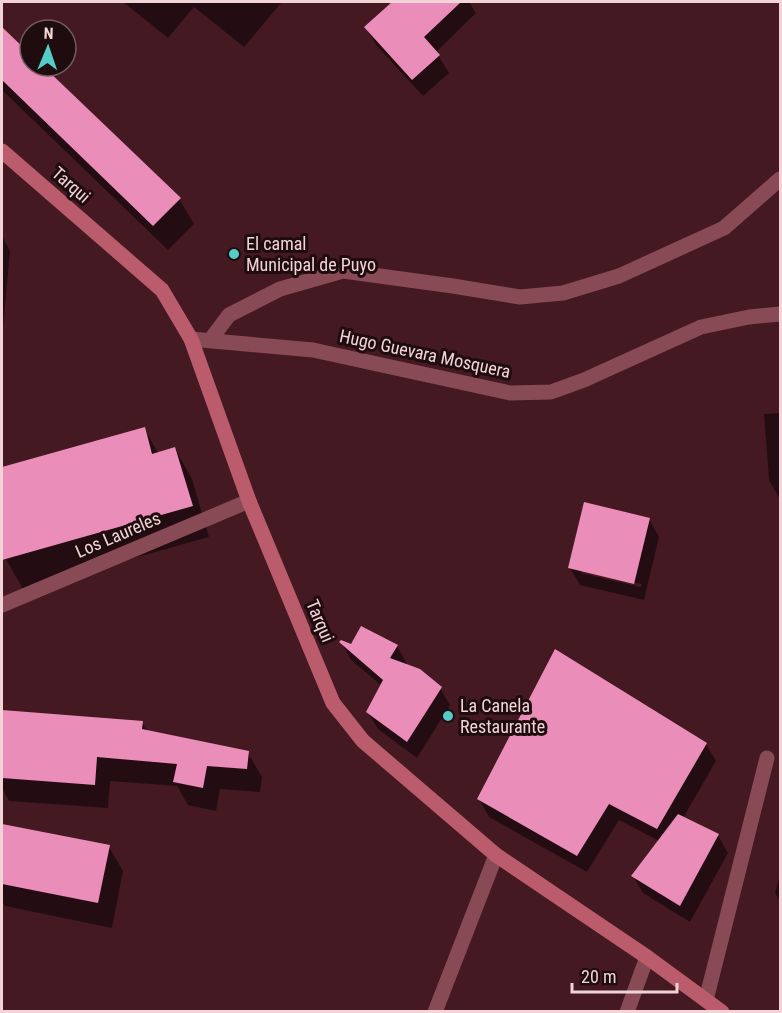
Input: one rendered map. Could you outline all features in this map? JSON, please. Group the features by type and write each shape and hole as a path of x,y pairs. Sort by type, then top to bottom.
{"street":[{"name":"Tarqui","path":"2,151 162,290 191,339 249,501 333,703 363,741 496,855 647,957 722,1011"},
{"path":"211,339 229,315 280,289 343,271 453,285 520,297 563,293 619,276 724,228 780,179"},
{"name":"Hugo Guevara Mosquera","path":"191,339 313,350 510,393 551,392 584,380 701,327 749,317 780,314"},
{"name":"Los Laureles","path":"2,605 249,501"},
{"path":"706,1000 767,758"},
{"path":"435,1011 496,855"},
{"path":"627,1011 647,957"}],"building":[{"path":"392,2 461,2 424,37 440,55 412,80 364,27"},
{"path":"2,27 18,42 18,78 56,78 181,198 153,226 2,80"},
{"path":"145,427 152,454 175,447 193,506 2,560 2,467"},
{"path":"584,502 650,518 634,584 568,568"},
{"path":"361,626 398,645 390,658 420,669 442,687 407,742 366,712 383,680 339,642 341,640 351,644"},
{"path":"555,649 707,743 657,829 609,804 577,856 477,799"},
{"path":"2,710 143,721 142,729 249,751 247,769 207,766 203,788 173,782 177,764 97,757 95,785 2,778"},
{"path":"678,814 719,834 680,906 631,876"},
{"path":"2,824 110,845 98,903 2,884"}],"place":[{"name":"El camal Municipal de Puyo","path":"234,254"},
{"name":"La Canela Restaurante","path":"448,716"}]}
